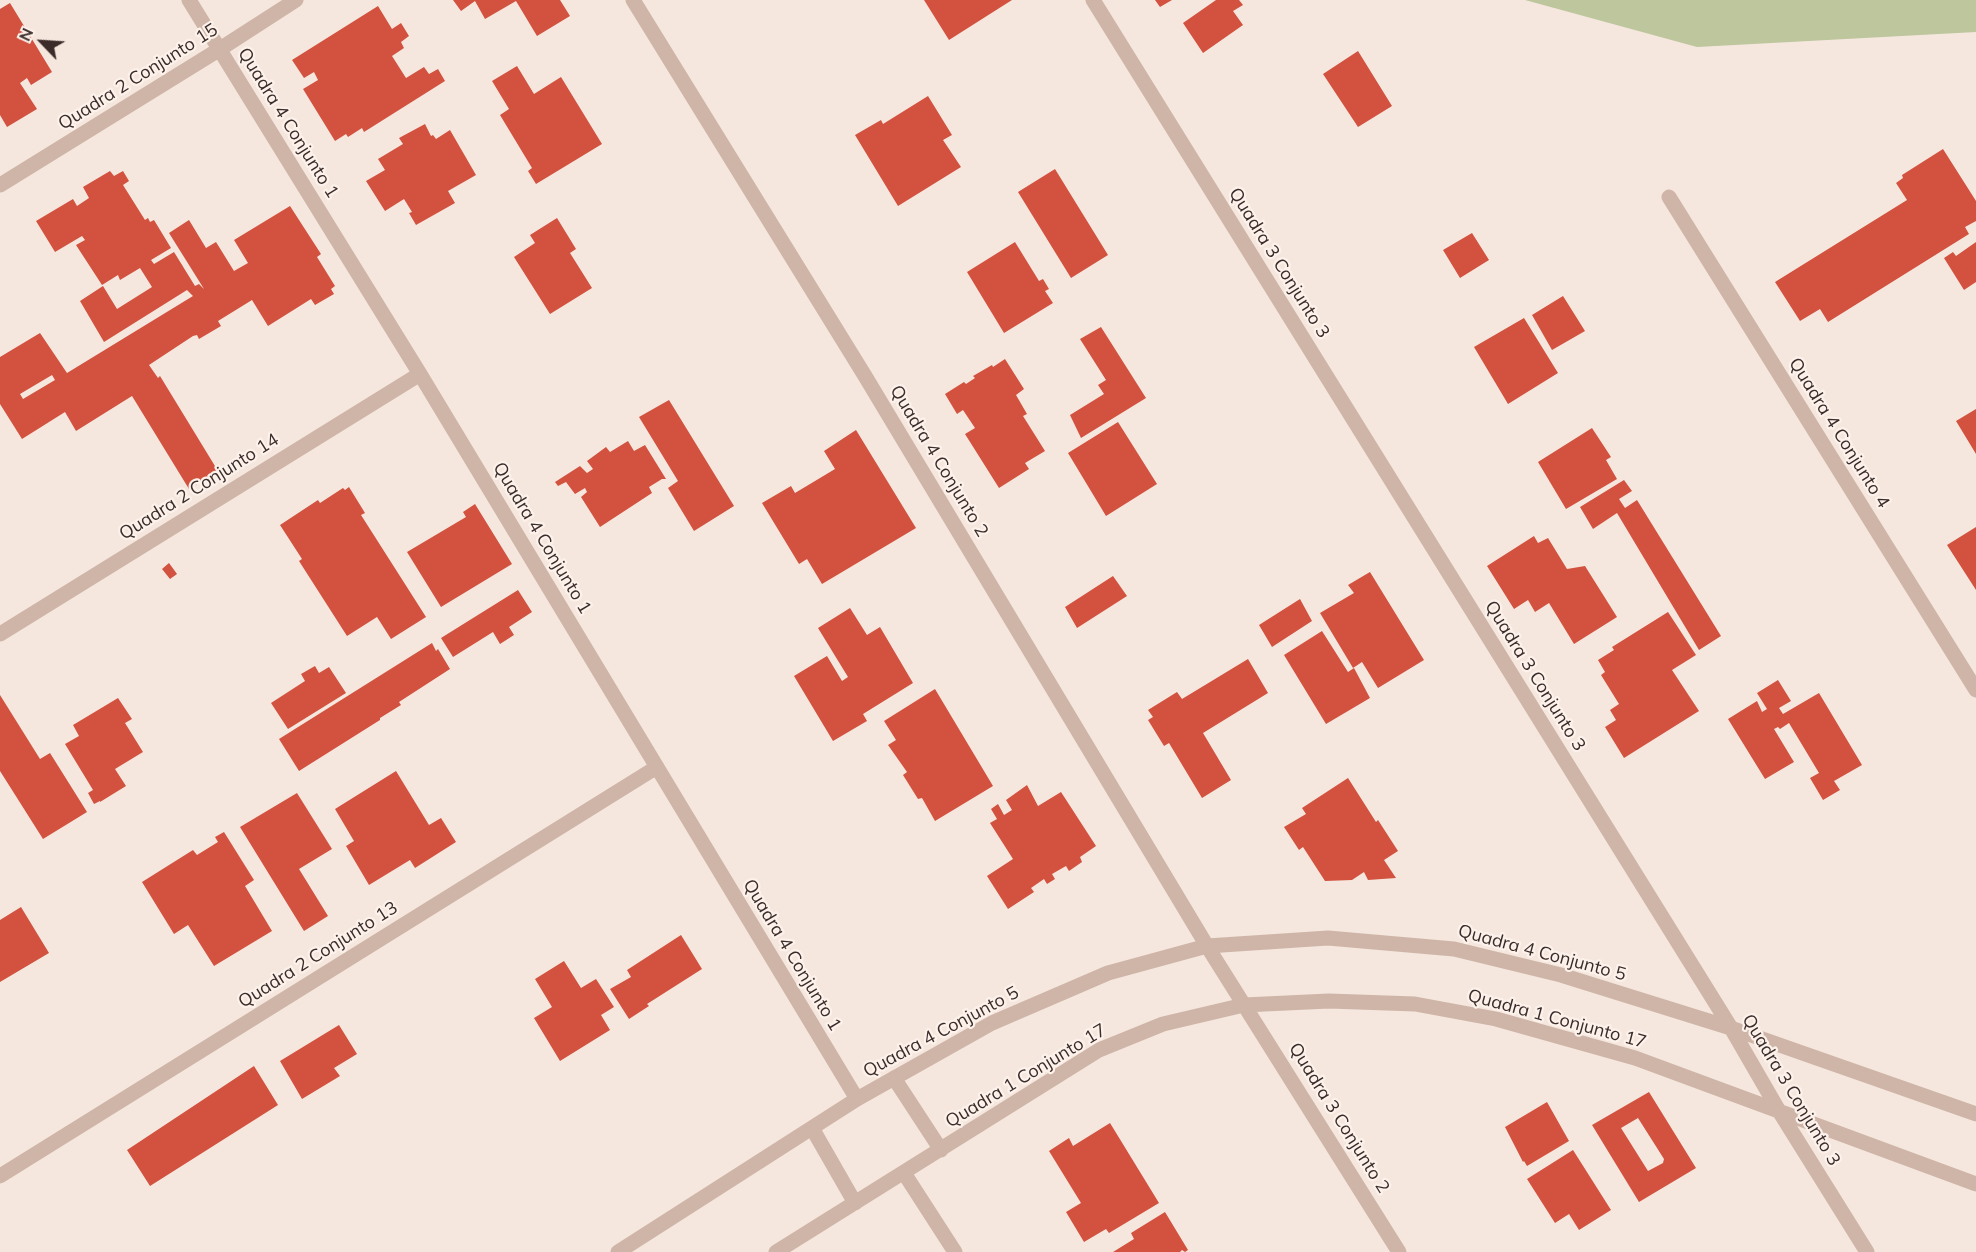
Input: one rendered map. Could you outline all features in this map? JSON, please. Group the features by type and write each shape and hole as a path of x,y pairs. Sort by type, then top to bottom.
{"street":[{"name":"Quadra 4 Conjunto 1","path":"189,0 420,374 856,1099"},
{"name":"Quadra 2 Conjunto 15","path":"0,185 220,50 296,0"},
{"name":"Quadra 4 Conjunto 2","path":"633,0 866,376 1207,946 1245,1005"},
{"name":"Quadra 3 Conjunto 3","path":"1093,0 1731,1028 1779,1111 1867,1252"},
{"name":"Quadra 4 Conjunto 4","path":"1669,197 1976,690"},
{"name":"Quadra 2 Conjunto 14","path":"0,634 420,374"},
{"name":"Quadra 2 Conjunto 13","path":"0,1176 657,767"},
{"name":"Quadra 4 Conjunto 5","path":"618,1252 856,1099 992,1023 1108,973 1207,946 1328,938 1454,949 1561,975 1731,1028 1976,1114"},
{"name":"Quadra 1 Conjunto 17","path":"776,1252 1099,1050 1163,1024 1245,1005 1329,1001 1415,1004 1496,1019 1635,1058 1976,1184"},
{"name":"Quadra 3 Conjunto 2","path":"1245,1005 1400,1252"},
{"path":"894,1078 941,1150"},
{"path":"812,1128 855,1203"},
{"path":"904,1173 955,1252"}],"green space":[{"path":"1525,0 1976,0 1976,32 1697,47"}],"building":[{"path":"453,0 560,0 570,16 537,36 516,1 485,19 475,1 461,11"},
{"path":"924,0 1012,0 949,40"},
{"path":"1155,0 1172,0 1160,7"},
{"path":"1216,0 1239,0 1243,5 1233,11 1243,25 1203,53 1183,23"},
{"path":"10,3 52,72 31,85 27,78 20,83 37,109 7,127 0,115 0,9"},
{"path":"378,6 392,29 401,23 409,36 401,42 404,48 392,56 406,78 424,67 429,74 438,69 445,81 364,132 362,128 348,137 346,134 335,141 303,89 318,80 314,72 304,78 292,60"},
{"path":"1358,51 1392,106 1358,127 1323,74"},
{"path":"517,66 534,94 561,77 602,144 536,184 528,171 532,168 500,115 509,109 492,81"},
{"path":"928,96 952,135 943,140 961,167 898,206 855,135 881,120 883,124"},
{"path":"425,124 431,136 433,135 436,139 450,130 476,175 448,191 455,203 416,225 409,213 412,212 404,199 385,211 366,181 385,170 378,159 403,144 399,138"},
{"path":"1943,149 1976,201 1976,221 1965,227 1969,234 1828,322 1820,309 1800,321 1775,282 1907,200 1896,183 1903,178 1902,175"},
{"path":"1055,169 1108,255 1071,278 1018,192"},
{"path":"110,171 114,176 123,171 129,181 123,185 145,220 148,218 150,222 154,220 171,248 151,260 154,264 174,252 195,286 199,284 204,289 169,233 189,220 206,248 216,242 234,271 248,263 234,240 290,206 321,254 317,257 335,286 331,289 334,294 315,305 311,299 268,326 252,300 218,321 221,326 199,339 197,335 193,336 149,365 158,378 160,376 218,471 189,489 132,396 76,431 65,412 22,439 0,404 0,357 40,333 67,373 193,296 187,290 104,342 80,301 103,286 117,309 152,287 140,268 120,280 118,275 102,285 76,245 85,240 82,236 55,252 36,221 73,199 77,206 89,198 83,187","holes":["52,375 55,380 23,399 20,394"]},
{"path":"557,218 576,249 570,253 592,288 550,314 514,257 535,243 530,235"},
{"path":"1472,233 1489,260 1460,278 1443,250"},
{"path":"1015,242 1039,281 1043,279 1049,289 1045,291 1053,303 1004,333 967,272"},
{"path":"1976,242 1976,282 1964,290 1944,258 1953,252 1956,256"},
{"path":"1563,296 1585,331 1552,350 1532,315"},
{"path":"1524,318 1558,373 1508,404 1474,347"},
{"path":"1101,327 1146,398 1081,438 1070,415 1104,394 1098,385 1106,380 1080,339"},
{"path":"1005,359 1024,389 1016,395 1027,414 1023,416 1045,451 1025,463 1029,469 999,488 965,434 975,428 963,410 957,414 945,394 964,382 966,384 975,378 973,376"},
{"path":"669,400 734,506 694,531 668,488 678,481 639,417"},
{"path":"1976,409 1976,454 1956,421"},
{"path":"1118,422 1157,484 1106,516 1068,453"},
{"path":"1592,428 1611,457 1606,460 1617,479 1566,509 1538,462"},
{"path":"856,430 916,528 822,584 807,559 799,564 762,503 791,486 795,493 835,469 824,451"},
{"path":"628,441 634,451 645,445 666,479 649,487 652,493 600,527 581,497 587,492 585,488 575,494 566,482 558,486 555,482 580,466 587,473 593,469 587,461 606,447 610,452"},
{"path":"1624,480 1632,491 1619,499 1625,508 1637,500 1721,636 1699,650 1617,513 1593,529 1580,507"},
{"path":"349,487 365,513 361,515 426,617 391,639 377,617 347,636 299,561 302,559 280,525 318,500 320,503 343,488 345,490"},
{"path":"475,504 512,564 441,607 407,552 466,517 463,512"},
{"path":"1976,527 1976,590 1947,545"},
{"path":"1534,536 1538,543 1548,538 1567,569 1585,566 1617,617 1574,644 1549,603 1535,612 1528,600 1514,609 1487,566"},
{"path":"169,563 177,574 170,579 162,569"},
{"path":"1370,572 1424,660 1378,688 1362,662 1353,668 1320,613 1354,593 1348,585"},
{"path":"1113,576 1127,596 1077,628 1065,607"},
{"path":"518,590 532,612 509,627 514,635 500,644 493,632 453,657 441,638"},
{"path":"1300,599 1312,621 1272,647 1259,625"},
{"path":"850,608 867,635 880,627 913,683 863,714 867,721 833,741 794,676 827,656 842,681 848,677 818,628"},
{"path":"1668,612 1696,655 1672,670 1699,711 1624,758 1605,727 1616,720 1610,710 1619,704 1601,675 1605,672 1598,660 1614,650 1612,647"},
{"path":"1322,631 1348,672 1354,668 1370,698 1326,724 1284,655"},
{"path":"432,643 450,669 399,702 401,705 380,720 299,771 279,739"},
{"path":"1248,659 1268,693 1203,733 1231,780 1202,798 1169,743 1164,746 1148,720 1153,717 1148,710 1177,692 1182,699"},
{"path":"315,666 319,673 329,667 346,693 288,729 271,703 305,681 301,674"},
{"path":"1778,680 1791,701 1779,708 1783,714 1819,693 1862,765 1834,781 1840,790 1823,800 1810,778 1819,773 1789,723 1780,729 1778,727 1774,729 1794,762 1765,779 1728,719 1757,701 1762,712 1767,709 1757,693"},
{"path":"935,689 993,786 935,821 922,798 918,799 903,775 907,772 888,745 896,740 884,721"},
{"path":"0,695 40,759 50,753 87,812 43,839 0,771"},
{"path":"118,698 132,719 125,723 143,752 115,769 126,786 94,804 88,793 93,790 65,744 79,736 73,725"},
{"path":"396,771 429,825 441,818 456,842 415,868 410,860 369,885 346,846 354,841 335,809"},
{"path":"1348,778 1398,851 1384,860 1396,878 1368,880 1364,872 1352,880 1325,881 1303,847 1299,850 1284,827 1306,814 1302,808"},
{"path":"1027,785 1038,806 1061,792 1096,846 1080,857 1082,862 1069,871 1066,866 1052,874 1055,879 1047,884 1044,879 1031,888 1034,892 1008,909 987,876 1013,859 990,823 997,819 991,809 998,804 1004,815 1012,810 1006,800"},
{"path":"297,793 332,849 299,869 328,916 304,931 240,827"},
{"path":"224,832 254,880 245,886 272,931 214,966 188,925 174,934 142,882 193,850 197,855 218,842 215,837"},
{"path":"21,907 49,953 0,982 0,920"},
{"path":"681,935 702,969 647,1004 649,1006 629,1019 610,989 631,977 627,970"},
{"path":"564,961 581,988 596,979 614,1007 601,1015 610,1030 560,1061 534,1018 552,1007 535,979"},
{"path":"339,1025 357,1054 334,1068 340,1076 302,1099 280,1061"},
{"path":"254,1066 278,1105 150,1186 127,1150"},
{"path":"1649,1092 1696,1168 1639,1202 1592,1125","holes":["1638,1118 1664,1159 1663,1163 1648,1171 1621,1128"]},
{"path":"1547,1102 1569,1141 1527,1166 1505,1127"},
{"path":"1110,1123 1159,1203 1109,1233 1106,1229 1084,1242 1066,1212 1081,1203 1049,1151 1069,1138 1073,1146"},
{"path":"1573,1150 1611,1210 1579,1230 1569,1214 1555,1223 1527,1179"},
{"path":"1165,1212 1188,1250 1185,1252 1182,1250 1180,1252 1113,1252 1134,1239 1131,1233"}]}
